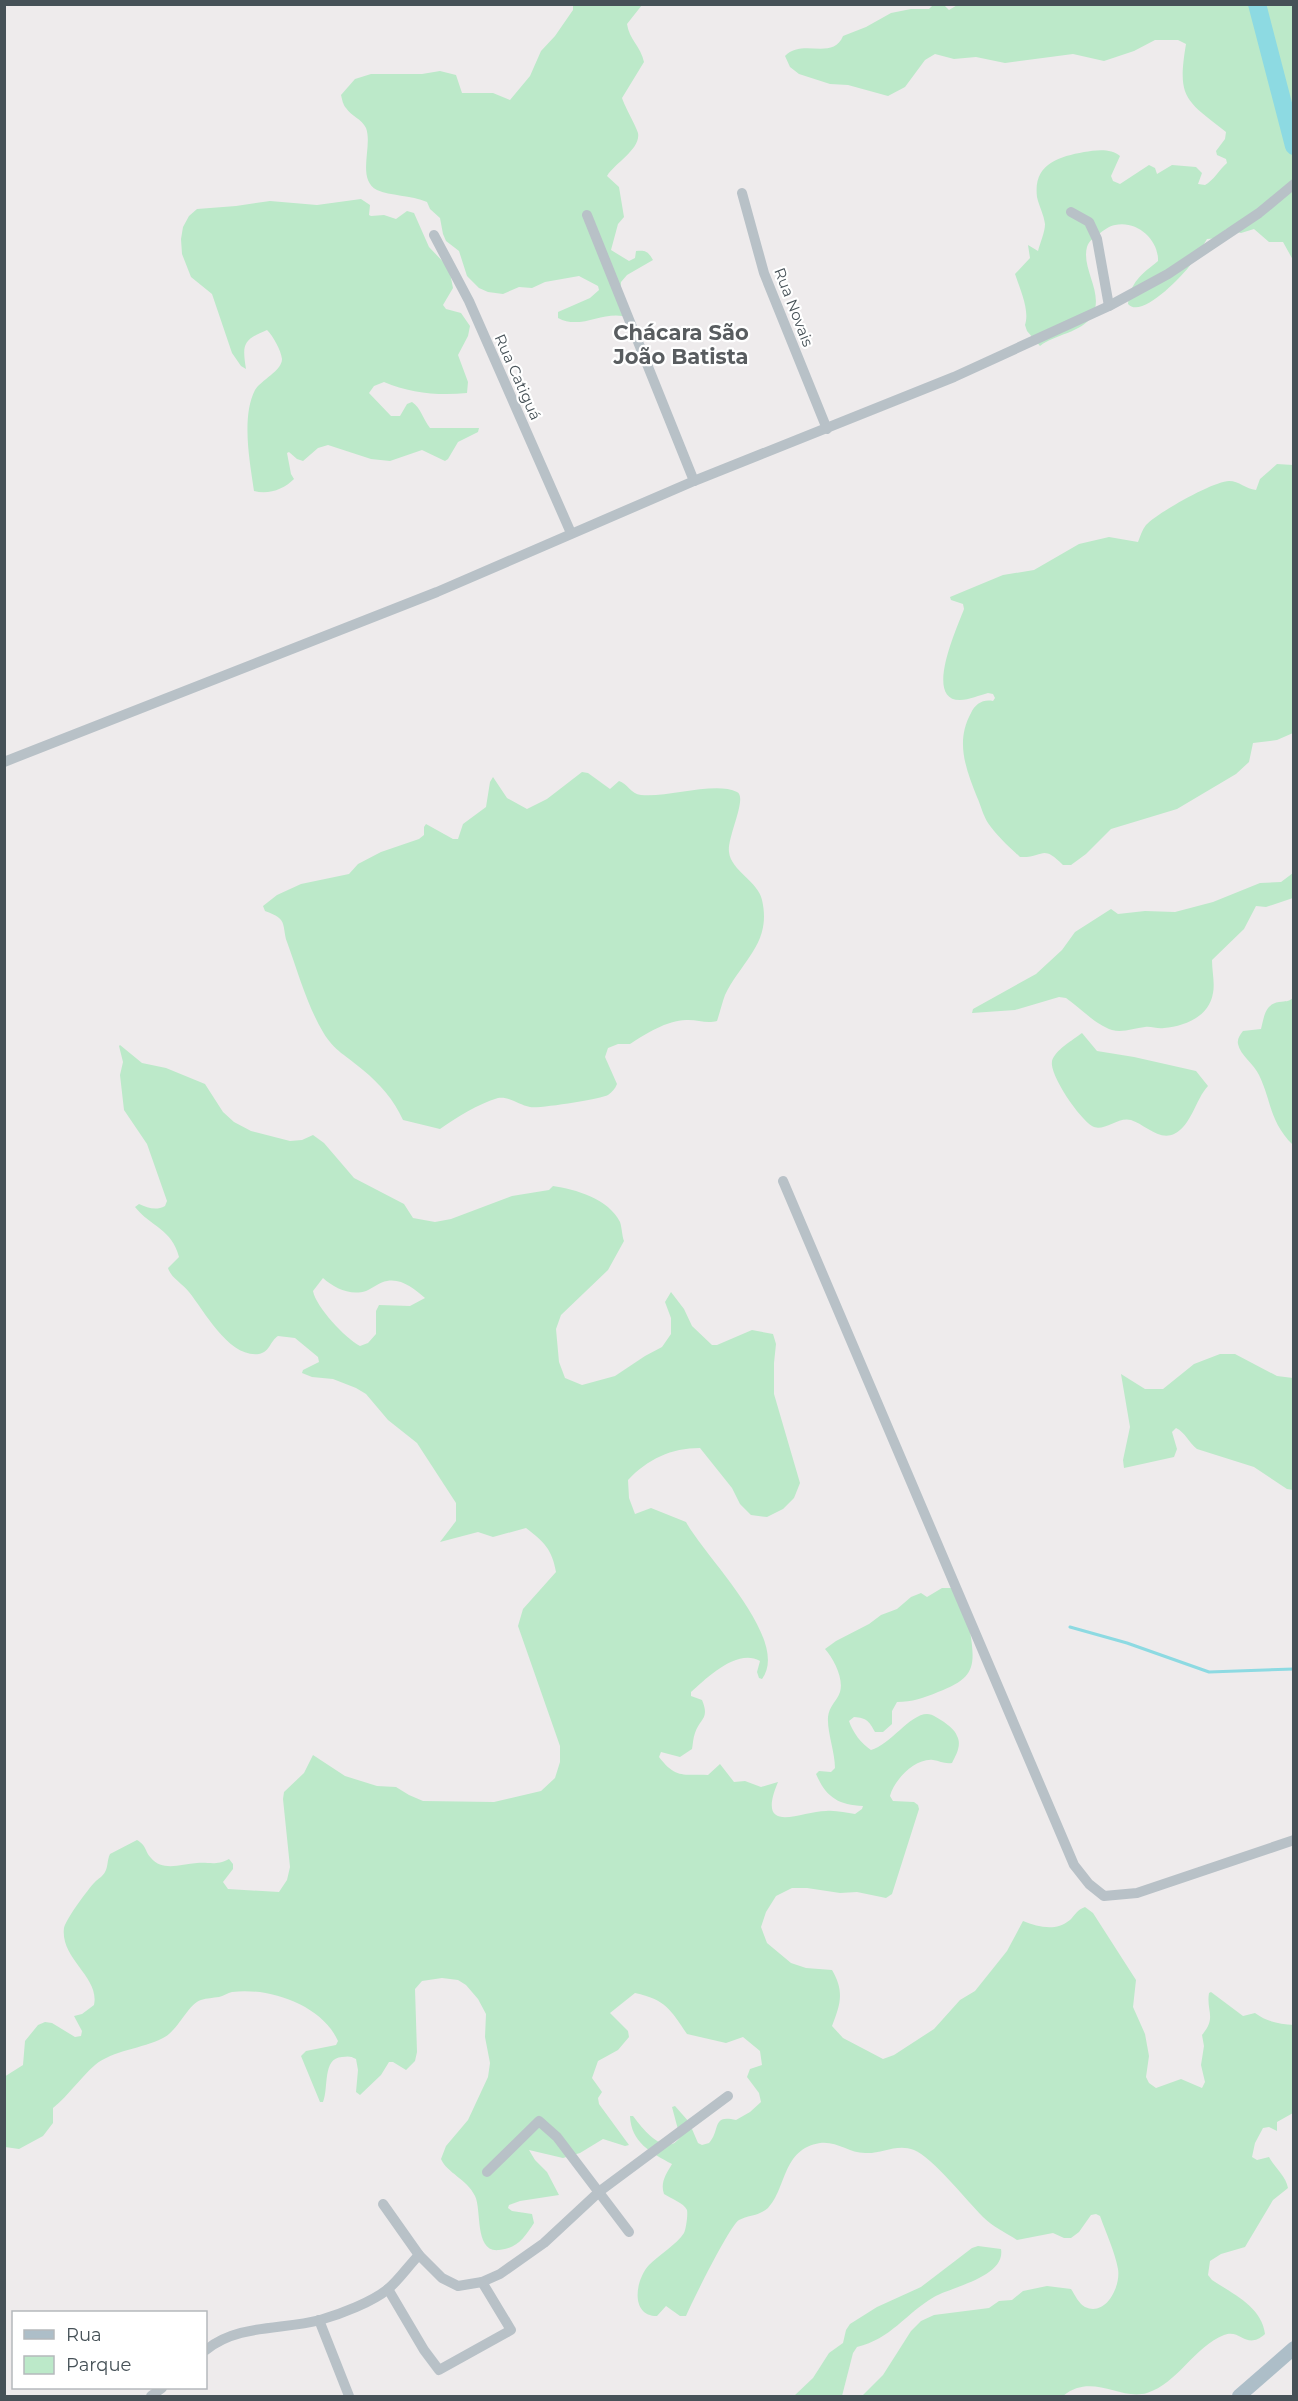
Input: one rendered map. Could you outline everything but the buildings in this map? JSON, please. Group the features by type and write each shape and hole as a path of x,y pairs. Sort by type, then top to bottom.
{"main road":[{"path":"1239,2397 1293,2348"}],"street":[{"path":"4,762 437,592 694,481 954,376 1109,306 1177,268 1259,213 1293,184"},
{"name":"Rua Novais","path":"742,193 764,273 826,429"},
{"path":"1071,212 1089,222 1097,239 1109,306"},
{"path":"587,215 694,481"},
{"name":"Rua Catiguá","path":"434,235 469,301 571,534"},
{"path":"783,1181 1070,1854 1084,1877 1104,1896 1137,1893 1293,1840"},
{"path":"383,2205 419,2254 442,2278 458,2286 482,2282 500,2274 544,2243 600,2191 728,2096"},
{"path":"487,2172 539,2121 557,2137 629,2232"},
{"path":"207,2349 228,2337 319,2320 351,2309 388,2289 419,2254"},
{"path":"388,2289 439,2370 511,2330 482,2282"},
{"path":"319,2320 349,2397"}],"green space":[{"path":"959,4 1293,5 1293,260 1283,242 1269,242 1254,229 1241,233 1226,229 1220,238 1207,239 1188,268 1160,296 1142,306 1134,307 1128,304 1131,290 1142,275 1158,261 1155,246 1145,233 1131,226 1123,224 1107,228 1087,247 1087,264 1096,299 1092,316 1075,330 1040,346 1027,331 1025,306 1015,274 1030,258 1028,245 1038,251 1043,234 1045,224 1037,197 1037,186 1043,170 1049,164 1065,156 1098,150 1116,153 1120,156 1111,176 1113,181 1120,184 1149,165 1155,168 1157,174 1172,165 1196,167 1202,173 1198,184 1205,185 1227,163 1226,159 1217,155 1216,151 1225,139 1226,132 1201,112 1187,96 1183,76 1186,44 1178,40 1155,40 1134,51 1104,61 1073,54 1005,63 976,57 954,59 935,54 925,60 905,87 888,96 848,85 830,84 799,74 790,67 785,56 800,49 832,47 843,36 866,27 891,13 911,9 929,9 933,5 944,5 949,10"},
{"path":"573,5 642,5 627,24 644,62 622,98 637,130 638,139 632,150 607,176 619,187 624,217 618,224 611,250 629,261 635,258 636,251 644,251 653,260 627,275 621,282 620,292 629,318 612,316 576,322 558,318 558,312 590,298 599,290 598,286 579,276 545,282 532,288 519,287 503,294 479,288 467,276 459,251 446,241 440,218 430,209 427,202 382,192 371,185 366,170 368,135 366,128 345,107 341,95 355,79 371,74 422,74 440,71 456,75 462,93 493,93 510,100 530,76 541,51 555,36 573,10"},
{"path":"361,199 370,205 369,215 371,216 384,215 396,219 407,211 414,213 429,247 449,268 453,288 443,305 446,309 461,313 470,326 468,336 458,355 468,382 467,393 425,393 384,382 374,386 369,393 391,416 400,416 407,404 412,402 418,407 430,428 479,428 478,432 458,442 445,461 422,450 390,461 371,459 328,445 318,448 303,461 289,452 287,453 294,479 286,486 276,490 254,491 250,467 248,413 255,390 279,368 281,355 267,330 253,337 246,344 244,354 246,369 241,366 232,353 212,294 191,277 182,254 183,227 189,216 197,209 270,201 317,205"},
{"path":"1277,464 1293,465 1293,733 1277,740 1253,743 1249,762 1236,774 1177,809 1111,829 1086,854 1071,865 1063,865 1046,853 1020,857 999,837 986,820 969,776 964,755 966,724 973,710 980,703 993,701 995,698 993,694 988,693 960,700 949,697 944,688 943,676 950,645 964,609 963,604 951,600 950,597 1003,575 1034,570 1079,544 1109,537 1138,542 1146,525 1186,498 1211,486 1229,481 1256,490 1260,479"},
{"path":"582,772 588,773 610,789 619,781 634,793 641,795 717,788 728,789 740,795 729,852 734,865 760,893 762,900 763,928 754,950 725,995 717,1021 681,1020 650,1032 630,1044 618,1044 608,1048 605,1057 617,1084 608,1095 535,1107 506,1098 498,1098 468,1111 440,1129 403,1120 381,1087 327,1039 307,1000 282,922 278,917 265,911 263,906 277,895 301,884 349,874 358,864 381,852 419,839 424,835 426,824 453,839 458,839 463,824 486,807 493,777 507,798 527,809 547,799"},
{"path":"1293,873 1293,898 1266,907 1256,906 1244,929 1212,960 1214,985 1211,1001 1195,1019 1164,1028 1147,1027 1116,1031 1106,1028 1066,998 1059,997 1015,1010 972,1013 973,1009 1036,974 1062,950 1075,932 1111,909 1118,914 1145,911 1175,912 1213,902 1260,883 1281,882"},
{"path":"1293,998 1293,1145 1279,1128 1259,1075 1241,1052 1238,1042 1243,1031 1261,1029 1266,1012 1271,1005"},
{"path":"1082,1033 1097,1051 1196,1071 1208,1086 1185,1125 1168,1136 1157,1134 1126,1119 1096,1128 1087,1122 1060,1086 1052,1068 1052,1061 1060,1049"},
{"path":"119,1046 142,1063 166,1068 205,1084 223,1112 234,1122 251,1131 290,1141 302,1140 313,1135 324,1143 354,1178 404,1204 413,1218 435,1222 451,1219 512,1196 549,1190 553,1186 591,1196 600,1201 615,1214 620,1222 624,1241 608,1270 561,1315 556,1329 559,1362 565,1378 582,1385 615,1376 662,1347 671,1334 671,1318 665,1302 671,1292 684,1309 692,1326 712,1345 752,1330 773,1334 776,1344 774,1394 800,1483 794,1498 783,1509 767,1517 751,1515 740,1504 732,1488 700,1448 679,1450 661,1456 644,1466 628,1480 629,1498 635,1514 651,1508 686,1522 756,1621 765,1643 768,1662 762,1679 759,1678 757,1672 760,1661 742,1658 723,1666 705,1679 691,1692 691,1696 702,1700 705,1711 694,1735 692,1749 680,1757 661,1752 659,1757 670,1769 680,1774 708,1775 720,1764 734,1782 745,1781 761,1787 778,1782 772,1799 772,1810 776,1815 784,1817 830,1811 855,1814 863,1806 847,1804 834,1798 824,1789 816,1774 819,1771 831,1772 835,1768 828,1717 841,1687 837,1669 825,1649 881,1615 897,1609 911,1597 921,1593 927,1597 942,1588 953,1588 966,1613 972,1644 972,1663 966,1676 950,1687 928,1696 897,1702 892,1711 892,1724 883,1732 875,1732 862,1718 854,1717 849,1721 858,1737 871,1750 920,1715 927,1714 948,1725 955,1732 959,1743 952,1763 926,1760 919,1763 906,1771 892,1790 890,1796 893,1801 914,1802 919,1809 892,1894 886,1898 857,1892 840,1893 792,1888 776,1896 766,1912 761,1927 767,1943 791,1963 806,1968 832,1970 839,1985 840,1998 832,2026 843,2038 883,2059 894,2055 934,2029 960,2000 975,1991 1007,1951 1023,1921 1041,1926 1059,1926 1085,1907 1093,1913 1136,1980 1133,2007 1145,2034 1149,2056 1146,2077 1149,2083 1156,2088 1181,2079 1202,2088 1205,2082 1201,2065 1204,2046 1202,2035 1209,2024 1208,2000 1211,1992 1243,2016 1255,2013 1273,2022 1294,2025 1293,2113 1277,2122 1277,2131 1269,2127 1263,2128 1255,2143 1252,2157 1257,2160 1269,2157 1283,2176 1288,2188 1273,2200 1245,2247 1221,2254 1210,2261 1208,2275 1252,2309 1263,2325 1265,2334 1253,2340 1235,2334 1224,2335 1204,2348 1168,2381 1147,2393 1137,2394 1085,2387 1074,2389 1063,2396 862,2396 883,2375 911,2331 921,2321 934,2315 989,2308 999,2301 1012,2300 1023,2291 1047,2286 1071,2289 1083,2306 1099,2308 1105,2304 1114,2291 1118,2269 1100,2216 1096,2214 1091,2215 1079,2232 1071,2238 1064,2238 1053,2233 1017,2240 987,2220 922,2154 908,2148 865,2153 826,2143 808,2147 799,2153 792,2161 768,2208 761,2213 739,2220 734,2225 686,2316 680,2316 666,2306 657,2316 648,2314 642,2310 638,2296 638,2288 644,2271 684,2233 687,2210 683,2205 664,2194 663,2182 672,2164 657,2156 638,2140 631,2125 630,2116 633,2116 648,2134 668,2145 680,2137 672,2107 675,2106 689,2122 698,2143 702,2145 709,2143 720,2121 723,2119 736,2120 761,2102 759,2093 747,2077 750,2069 762,2065 760,2051 743,2037 726,2043 687,2034 661,2002 635,1993 610,2013 628,2031 629,2037 618,2050 598,2061 592,2078 602,2092 598,2098 599,2104 629,2145 625,2146 603,2139 580,2153 563,2158 529,2150 547,2172 559,2195 509,2205 508,2208 512,2211 532,2214 534,2223 520,2241 506,2249 491,2249 486,2245 482,2238 475,2196 441,2159 446,2146 468,2120 488,2077 490,2063 485,2037 486,2014 478,1999 466,1985 458,1980 442,1978 422,1981 415,1989 417,2052 415,2061 406,2070 389,2062 381,2075 360,2095 356,2092 358,2070 356,2059 342,2057 331,2062 325,2096 323,2102 320,2102 301,2056 306,2051 336,2045 338,2041 320,2017 293,2001 278,1996 262,1992 232,1992 196,2002 173,2030 163,2038 102,2060 53,2108 53,2123 43,2136 19,2149 5,2147 4,2077 23,2065 25,2041 38,2025 45,2022 52,2023 75,2037 81,2036 82,2031 74,2016 82,2014 94,2005 91,1986 68,1949 64,1939 64,1928 83,1897 104,1873 110,1854 137,1840 161,1865 216,1863 229,1859 233,1864 233,1869 223,1882 228,1889 279,1892 287,1880 290,1867 284,1792 304,1773 313,1755 345,1776 377,1786 396,1787 423,1801 494,1802 541,1791 555,1778 560,1762 560,1746 518,1626 523,1609 556,1572 549,1552 542,1542 526,1528 493,1537 478,1532 440,1542 456,1521 456,1503 417,1443 388,1420 366,1394 333,1379 312,1377 302,1373 303,1370 319,1362 318,1357 295,1338 278,1336 268,1349 259,1354 238,1349 219,1332 189,1292 169,1272 168,1268 179,1257 171,1240 135,1207 139,1204 155,1209 165,1206 167,1201 147,1144 124,1110 120,1075 123,1062","holes":["323,1278 343,1290 360,1292 392,1280 403,1283 425,1298 410,1306 379,1305 376,1311 376,1334 368,1343 360,1346 332,1322 315,1298 313,1291"]},
{"path":"1220,1354 1235,1354 1277,1376 1293,1378 1293,1490 1287,1489 1254,1467 1197,1449 1176,1428 1172,1432 1177,1449 1174,1457 1124,1468 1123,1460 1130,1427 1121,1374 1145,1389 1163,1389 1194,1364"},
{"path":"978,2246 1001,2249 1000,2259 995,2267 976,2280 934,2297 889,2332 857,2347 853,2353 842,2396 794,2396 813,2378 829,2353 843,2343 850,2324 877,2307 921,2287 972,2248"}],"waterway":[{"path":"1257,4 1294,146"},
{"path":"1070,1627 1127,1643 1209,1672 1294,1669"}],"district":[{"name":"Chácara São João Batista","path":"681,344"}]}
